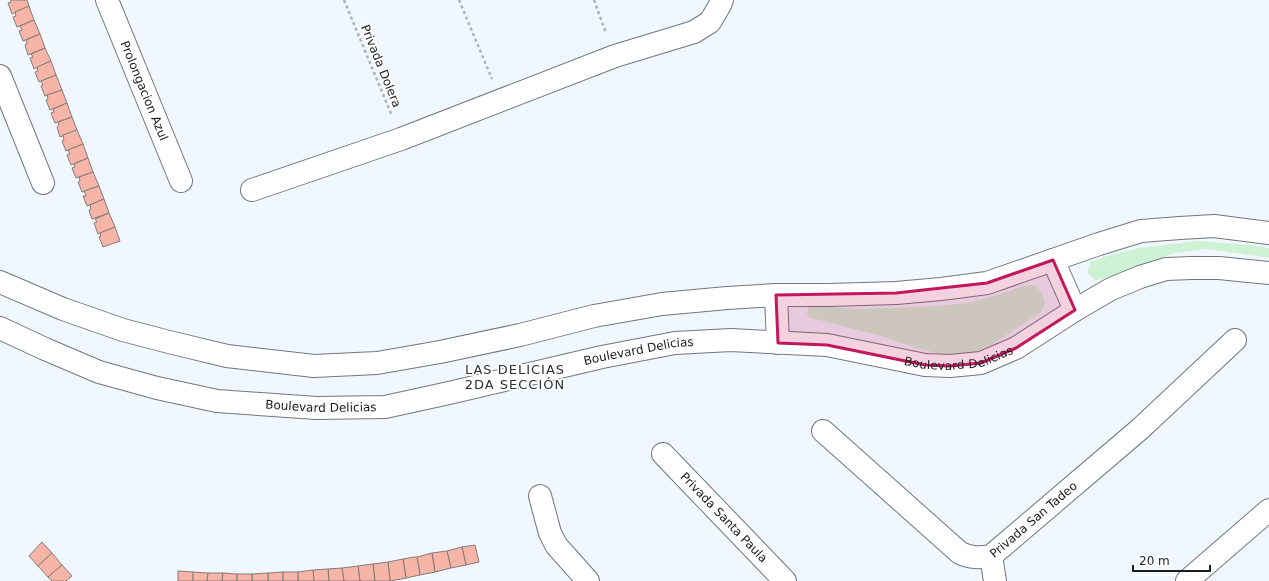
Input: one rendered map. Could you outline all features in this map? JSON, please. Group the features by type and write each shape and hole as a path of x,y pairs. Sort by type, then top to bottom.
{"main road":[{"name":"Prolongacion Azul","path":"107,0 181,181"},
{"path":"252,190 401,139 615,56 694,32 710,22 721,2"},
{"path":"0,76 43,183"},
{"path":"0,282 63,309 123,330 227,356 314,366 377,363 440,352 520,335 594,316 662,304 727,298 896,293 941,290 986,283 1141,231 1214,226 1269,233"},
{"path":"1053,260 1075,310"},
{"name":"Boulevard Delicias","path":"0,328 99,372 157,388 217,401 316,408 385,407 602,357 675,343 731,340 827,345 925,365 950,366 981,362 1016,348 1075,310 1118,286 1140,277 1166,269 1219,268 1269,273"},
{"path":"776,296 778,343"},
{"name":"Privada San Tadeo","path":"823,431 960,553 976,558 991,556 1140,429 1236,340"},
{"name":"Privada Santa Paula","path":"663,454 786,581"},
{"path":"540,496 550,533 556,545 588,581"},
{"path":"1187,581 1269,510"},
{"path":"991,556 995,581"}],"path":[{"name":"Privada Dolera","path":"344,0 401,139"},
{"path":"459,0 501,100"},
{"path":"594,0 615,56"}],"highlighted area":[{"path":"1053,260 1075,310 1016,348 981,363 950,366 925,365 827,345 778,343 776,295 896,293 987,283"}],"green space":[{"path":"1198,241 1252,245 1269,248 1269,258 1207,249 1175,253 1103,279 1095,280 1087,273 1090,262 1107,256 1139,248"},
{"path":"1035,285 1042,293 1045,304 1041,312 993,344 975,352 949,356 808,317 807,312 809,306 858,309 938,306 973,302 1022,286"}],"building":[{"path":"11,0 27,0 29,6 12,14 8,3 11,2"},
{"path":"29,6 34,20 17,27 13,17 16,16 15,12"},
{"path":"34,20 40,34 23,41 19,31 22,30 20,26"},
{"path":"40,34 45,48 28,55 25,45 27,44 26,40"},
{"path":"45,48 51,61 34,69 30,58 33,57 31,54"},
{"path":"51,61 56,75 39,82 35,72 38,71 37,67"},
{"path":"56,75 62,90 45,96 41,86 43,85 41,81"},
{"path":"62,90 67,103 50,110 46,100 48,99 47,95"},
{"path":"67,103 72,117 55,123 51,113 54,112 53,109"},
{"path":"72,117 77,130 60,137 57,127 59,125 58,122"},
{"path":"77,130 83,144 66,151 62,141 64,140 63,135"},
{"path":"83,144 88,158 71,165 67,155 70,154 68,150"},
{"path":"88,158 93,172 76,178 72,168 75,167 74,164"},
{"path":"93,172 99,186 82,192 78,182 80,181 79,177"},
{"path":"99,186 104,199 87,206 83,196 86,196 84,191"},
{"path":"104,199 109,213 92,219 89,210 91,209 90,205"},
{"path":"109,213 115,227 98,234 94,223 97,222 95,219"},
{"path":"115,227 120,241 103,247 99,237 101,236 100,233"},
{"path":"42,542 52,553 38,566 29,556"},
{"path":"475,545 479,562 466,565 462,547"},
{"path":"462,547 466,565 451,568 447,551"},
{"path":"447,551 451,568 435,572 432,553"},
{"path":"52,553 62,565 48,577 38,566"},
{"path":"432,553 435,572 420,575 417,557"},
{"path":"417,557 420,575 406,578 403,559"},
{"path":"403,559 406,578 390,581 388,562"},
{"path":"388,562 390,581 375,581 373,564"},
{"path":"373,564 375,581 360,581 358,566"},
{"path":"62,565 72,576 66,581 52,581 48,577"},
{"path":"358,566 360,581 344,581 342,568"},
{"path":"342,568 344,581 329,581 328,569"},
{"path":"328,569 329,581 314,581 313,570"},
{"path":"313,570 314,581 298,581 298,572"},
{"path":"178,571 193,572 193,581 178,581"},
{"path":"193,572 208,573 207,581 193,581"},
{"path":"283,572 283,581 268,581 268,573"},
{"path":"283,572 298,572 298,581 283,581"},
{"path":"208,573 223,573 222,581 207,581"},
{"path":"223,573 237,574 237,581 222,581"},
{"path":"268,573 268,581 252,581 252,574"},
{"path":"237,574 252,574 252,581 237,581"}],"district":[{"name":"LAS DELICIAS 2DA SECCIÓN","path":"515,376"}]}
